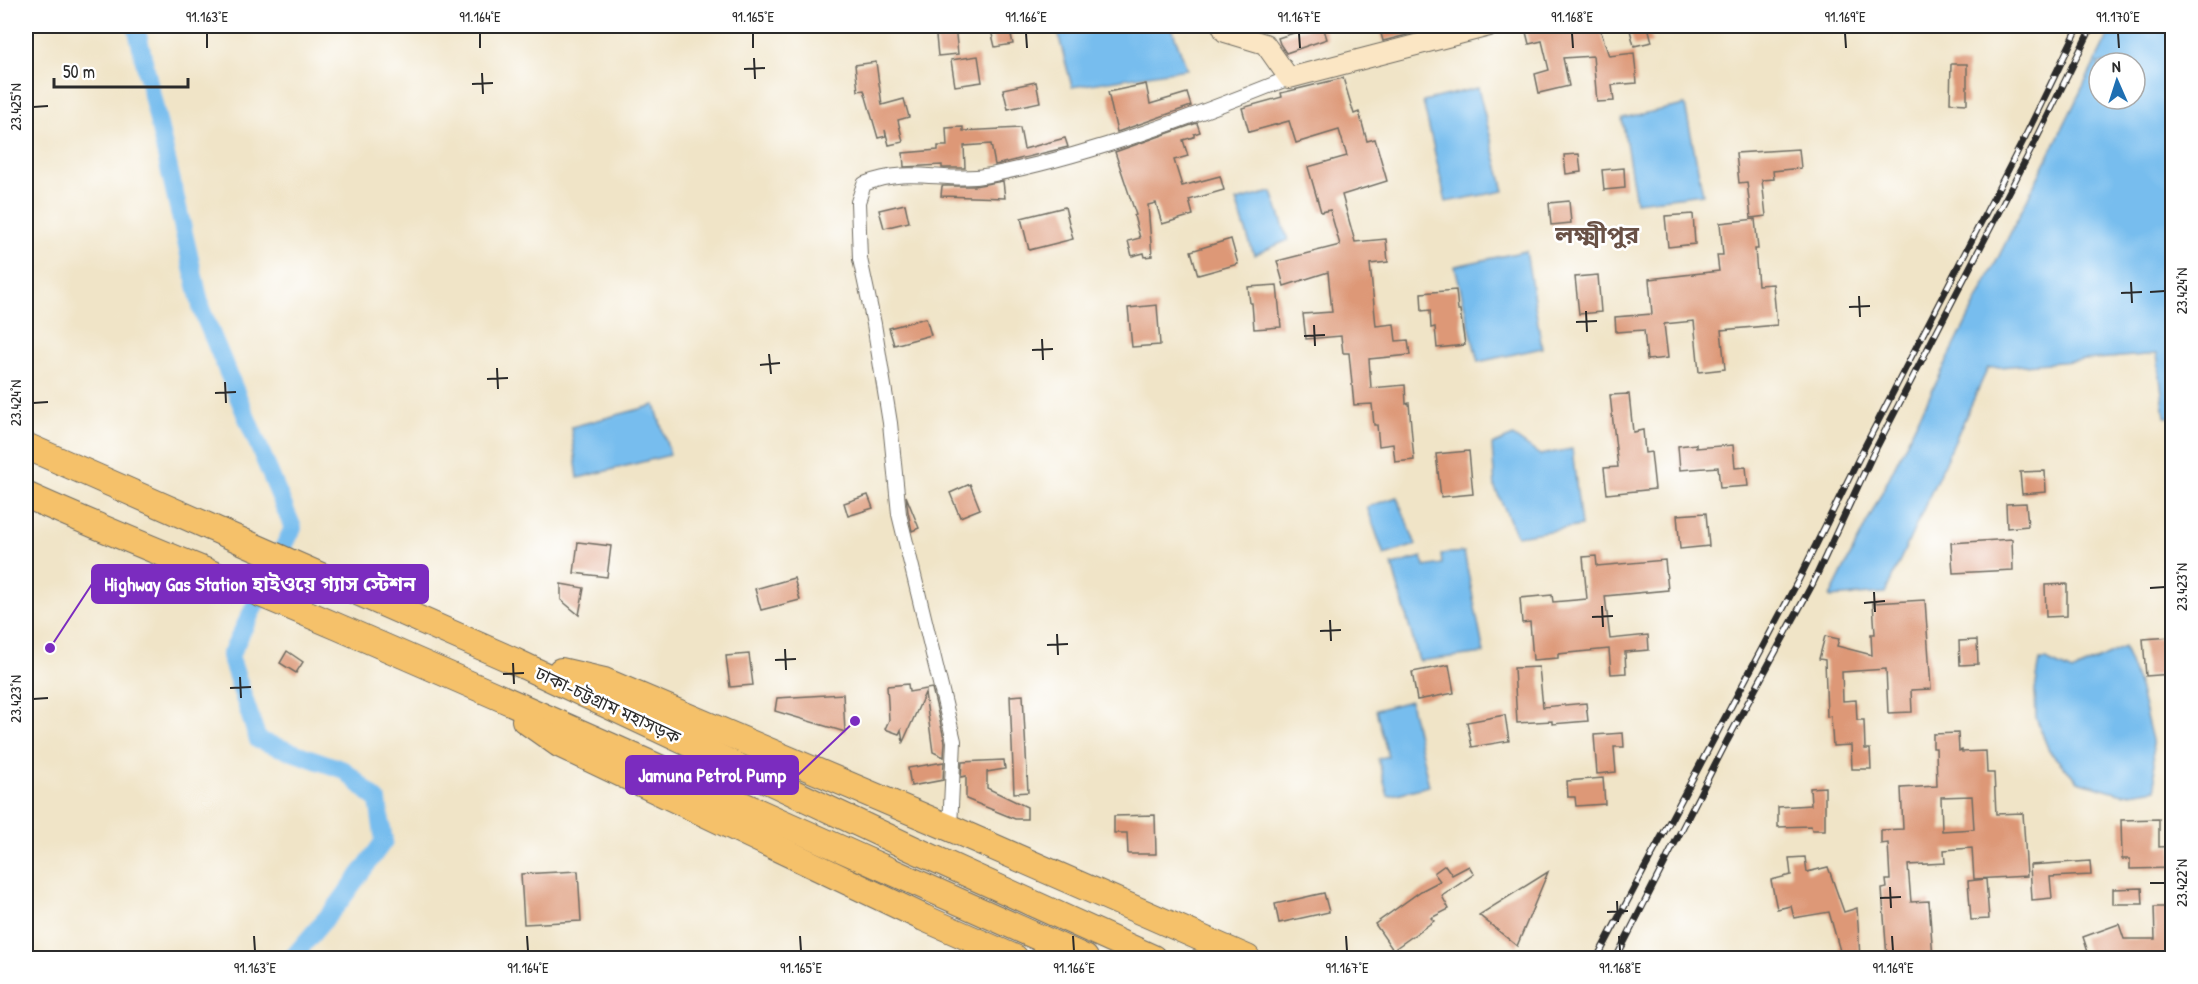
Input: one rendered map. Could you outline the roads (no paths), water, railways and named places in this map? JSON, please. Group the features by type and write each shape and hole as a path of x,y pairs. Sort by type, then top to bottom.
{"highway":[{"name":"ঢাকা-চট্টগ্রাম মহাসড়ক","path":"26,446 514,661 911,848 1153,958"},
{"name":"ঢাকা-চট্টগ্রাম মহাসড়ক","path":"26,495 169,558 333,624 1085,958"},
{"path":"514,661 604,681 950,828 1247,958"},
{"path":"481,689 560,744 924,918 1015,958"}],"main road":[{"path":"1222,26 1225,32 1265,44 1289,78 1489,26"}],"street":[{"path":"950,828 954,741 899,514 890,423 874,324 860,259 858,202 864,184 905,174 974,178 1040,164 1194,116 1289,78"}],"water":[{"path":"1056,26 1171,26 1187,69 1072,87"},
{"path":"2113,26 2172,26 2172,417 2165,417 2157,354 1988,368 1885,593 1830,597 2087,78 2087,111 2147,111 2147,51 2101,51"},
{"path":"1478,88 1504,191 1446,202 1423,101"},
{"path":"1685,105 1703,194 1636,202 1622,118"},
{"path":"1272,192 1288,240 1254,255 1236,201"},
{"path":"1526,251 1542,348 1478,362 1455,266"},
{"path":"655,405 670,455 578,478 571,427"},
{"path":"1513,436 1540,455 1572,449 1581,526 1517,536 1495,488 1492,445"},
{"path":"1397,497 1416,545 1384,555 1367,507"},
{"path":"1464,552 1484,653 1419,661 1392,565 1422,557 1425,567 1442,564 1441,554"},
{"path":"2124,647 2139,687 2152,740 2156,789 2123,794 2078,781 2049,751 2036,717 2035,690 2040,660 2046,660 2072,672"},
{"path":"1410,701 1429,786 1388,796 1378,759 1388,756 1376,710"}],"waterway":[{"path":"136,26 202,311 293,528 230,656 258,740 344,770 378,801 384,841 339,903 292,958"}],"railway":[{"path":"1597,958 1799,579 2025,137 2079,26"},
{"path":"1616,958 1727,741 1813,583 1872,456 2035,142 2092,26"}],"place":[{"name":"Highway Gas Station হাইওয়ে গ্যাস স্টেশন","path":"50,648"},
{"name":"Jamuna Petrol Pump","path":"855,721"}],"district":[{"name":"লক্ষ্মীপুর","path":"1597,234"}]}
